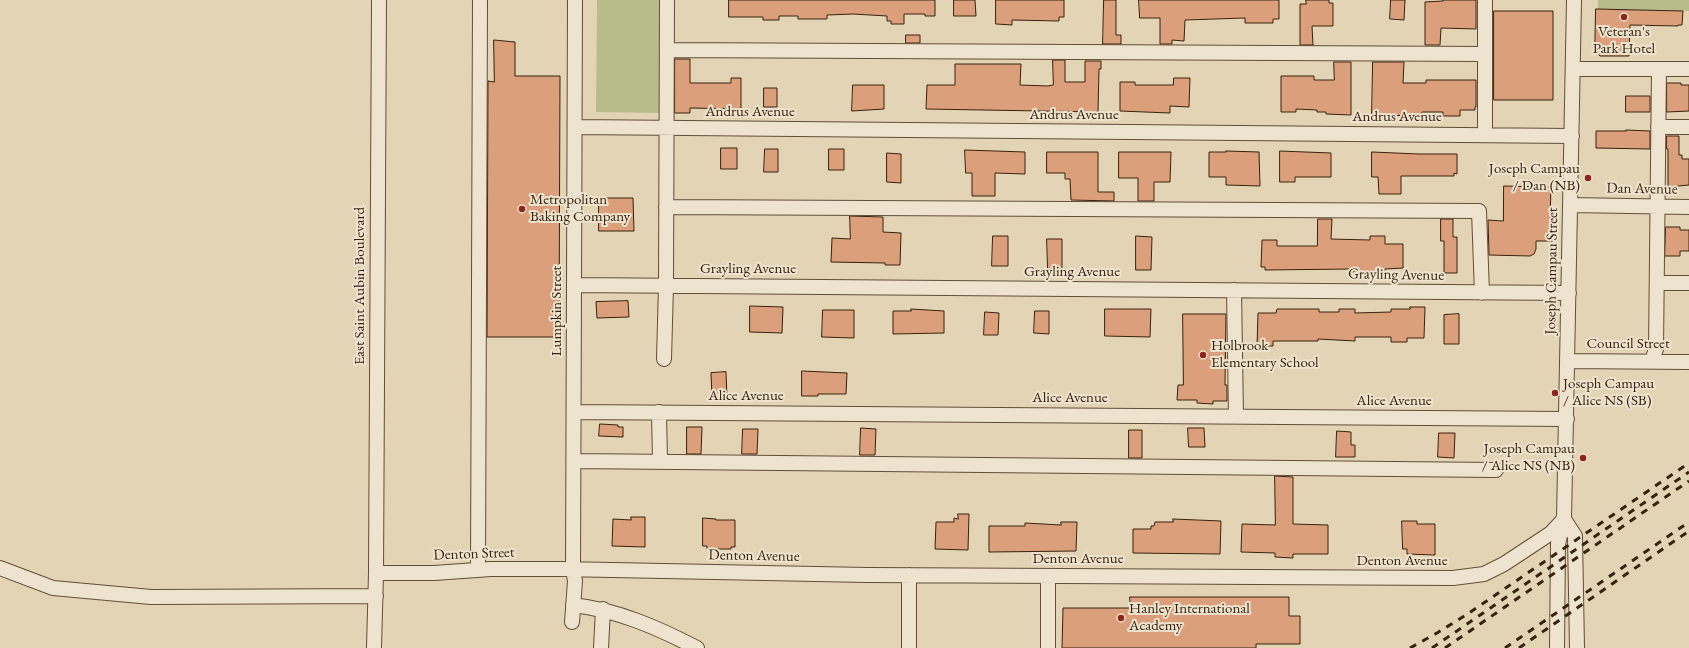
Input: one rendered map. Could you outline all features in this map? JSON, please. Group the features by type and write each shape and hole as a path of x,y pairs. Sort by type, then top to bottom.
{"street":[{"name":"East Saint Aubin Boulevard","path":"374,648 376,596 379,0"},
{"path":"478,570 480,0"},
{"name":"Lumpkin Street","path":"572,622 575,581 573,570 575,0"},
{"path":"664,359 666,286 667,0"},
{"path":"1485,0 1485,135"},
{"name":"Joseph Campau Street","path":"1557,648 1558,544 1564,519 1567,419 1574,0"},
{"path":"667,50 1485,54"},
{"path":"1573,68 1689,69"},
{"path":"1652,361 1656,349 1659,69"},
{"name":"Andrus Avenue","path":"575,127 1572,136"},
{"path":"1658,128 1689,128"},
{"name":"Dan Avenue","path":"1571,205 1689,207"},
{"path":"666,206 1479,211 1482,293"},
{"path":"1657,283 1689,283"},
{"name":"Grayling Avenue","path":"574,285 1569,293"},
{"path":"1234,290 1236,416"},
{"name":"Council Street","path":"1568,361 1689,362"},
{"name":"Alice Avenue","path":"574,412 1567,419"},
{"path":"659,412 660,462"},
{"path":"574,461 1496,470"},
{"path":"1564,519 1575,536 1577,648"},
{"name":"Denton Avenue","path":"573,570 909,575 1453,578 1484,574 1504,564 1551,533 1564,519"},
{"path":"0,568 53,588 151,597 376,596"},
{"name":"Denton Street","path":"376,573 434,573 478,570 573,570"},
{"path":"909,575 909,648"},
{"path":"1048,576 1048,648"},
{"path":"573,605 603,609 664,631 697,648"},
{"path":"601,648 603,609"}],"green space":[{"path":"597,0 661,0 660,113 596,112"},
{"path":"1598,0 1689,0 1689,11 1598,9"}],"building":[{"path":"729,0 935,0 935,16 925,16 925,14 904,14 904,24 891,24 891,21 887,21 887,16 853,14 827,15 827,19 798,19 798,16 779,16 779,20 763,20 763,17 729,17"},
{"path":"954,0 975,0 976,16 954,16"},
{"path":"996,0 1064,0 1064,17 1059,17 1059,21 1012,20 1012,25 996,24"},
{"path":"1104,0 1116,0 1116,35 1121,35 1121,44 1103,44"},
{"path":"1139,0 1279,0 1279,19 1273,19 1273,23 1245,23 1245,18 1185,20 1184,41 1172,40 1172,44 1160,44 1160,18 1140,18"},
{"path":"1306,0 1329,0 1329,3 1333,3 1333,26 1312,26 1313,45 1300,45 1300,4 1306,4"},
{"path":"1391,0 1405,0 1404,20 1390,19"},
{"path":"1443,0 1476,0 1476,29 1441,28 1440,45 1425,45 1425,2"},
{"path":"1596,9 1683,11 1682,25 1630,25 1629,56 1600,56 1595,51"},
{"path":"1494,11 1553,11 1553,100 1494,100"},
{"path":"906,35 920,35 920,43 906,43"},
{"name":"Metropolitan Baking Company","path":"494,40 515,42 515,76 560,76 559,337 487,337 488,81 494,82"},
{"path":"675,59 690,59 690,83 731,83 731,78 741,78 741,109 690,108 690,113 675,113"},
{"path":"1053,60 1065,60 1065,82 1085,82 1085,61 1101,61 1101,69 1099,69 1098,112 926,109 927,85 955,85 955,64 1021,64 1020,85 1048,86 1053,85"},
{"path":"1334,62 1351,62 1351,115 1326,114 1326,112 1317,112 1317,110 1296,109 1296,112 1281,112 1281,76 1314,76 1314,80 1334,80"},
{"path":"1373,62 1404,62 1403,83 1426,83 1426,80 1476,80 1475,110 1460,110 1460,116 1443,116 1443,112 1422,112 1422,116 1372,115"},
{"path":"1174,78 1190,78 1189,107 1170,106 1170,113 1120,111 1120,82 1135,82 1135,85 1173,85"},
{"path":"1667,83 1681,83 1681,85 1689,85 1689,111 1667,112"},
{"path":"853,85 884,85 884,109 852,111"},
{"path":"764,88 777,88 777,107 764,107"},
{"path":"1626,96 1650,96 1650,112 1626,112"},
{"path":"1596,131 1650,131 1650,149 1596,148"},
{"path":"1667,136 1679,136 1679,155 1682,155 1682,159 1689,159 1689,185 1668,187"},
{"path":"721,148 737,148 737,169 721,169"},
{"path":"765,149 778,149 778,172 764,172"},
{"path":"829,149 844,149 844,170 829,170"},
{"path":"965,150 1025,152 1025,174 995,173 995,196 972,196 972,173 966,173"},
{"path":"1280,151 1331,153 1331,177 1295,177 1295,182 1280,182"},
{"path":"1047,152 1098,152 1098,192 1114,192 1114,201 1071,200 1070,179 1065,179 1065,173 1047,173"},
{"path":"1119,152 1171,152 1170,182 1154,182 1154,201 1138,201 1138,178 1119,178"},
{"path":"1209,152 1259,152 1260,186 1226,185 1226,177 1209,177"},
{"path":"1372,152 1457,154 1457,174 1454,173 1454,176 1401,176 1401,194 1379,194 1378,177 1372,177"},
{"path":"887,153 901,154 901,183 887,182"},
{"path":"1504,186 1551,187 1550,222 1553,222 1553,241 1536,241 1536,249 1534,254 1530,256 1489,255 1488,220 1503,221"},
{"path":"599,198 633,198 634,231 599,231"},
{"path":"850,216 883,217 883,232 901,233 900,265 885,265 885,263 831,262 832,238 850,239"},
{"path":"1318,219 1332,219 1331,239 1370,240 1370,236 1385,236 1385,244 1403,244 1403,268 1385,269 1385,272 1352,272 1352,269 1265,270 1265,267 1261,267 1262,240 1277,240 1277,246 1317,246"},
{"path":"1441,219 1453,219 1453,237 1457,237 1457,273 1444,273 1444,241 1441,241"},
{"path":"1666,227 1680,227 1680,230 1689,230 1689,251 1680,251 1680,256 1665,256"},
{"path":"993,236 1008,236 1008,266 992,266"},
{"path":"1136,236 1152,237 1151,270 1136,270"},
{"path":"1047,239 1062,239 1062,269 1048,269"},
{"path":"628,301 629,317 597,318 596,302"},
{"path":"750,306 783,307 782,333 750,332"},
{"path":"1410,307 1425,307 1424,338 1407,338 1407,342 1391,342 1391,337 1355,337 1355,341 1318,339 1318,341 1273,341 1273,346 1257,346 1258,313 1276,313 1277,309 1319,309 1319,312 1339,312 1339,309 1355,309 1355,313 1391,312 1391,309 1410,309"},
{"path":"911,309 944,311 944,333 893,334 893,311 911,311"},
{"path":"1105,309 1151,309 1150,337 1105,336"},
{"path":"823,310 854,310 854,338 822,337"},
{"path":"1035,311 1049,311 1049,334 1034,333"},
{"path":"985,312 999,313 998,335 984,335"},
{"path":"1183,314 1226,314 1225,385 1227,385 1227,401 1213,401 1213,404 1197,403 1197,400 1177,400 1178,385 1183,385"},
{"path":"1459,314 1459,344 1444,344 1444,315"},
{"path":"802,371 847,373 846,394 818,394 818,396 802,396"},
{"path":"726,372 727,397 712,397 711,373"},
{"path":"600,424 618,425 618,427 623,427 623,437 599,436"},
{"path":"687,427 702,427 701,454 687,454"},
{"path":"861,428 876,429 875,455 860,455"},
{"path":"1188,428 1204,428 1205,447 1189,447"},
{"path":"743,429 758,429 757,454 742,454"},
{"path":"1129,430 1142,430 1142,458 1129,458"},
{"path":"1337,431 1351,432 1351,445 1355,445 1355,457 1336,457"},
{"path":"1439,433 1455,433 1454,458 1438,457"},
{"path":"1275,476 1293,477 1293,524 1328,525 1328,554 1293,554 1293,558 1275,557 1275,553 1241,552 1242,524 1275,525"},
{"path":"958,514 969,514 968,550 935,549 936,522 954,522 954,518 958,519"},
{"path":"631,517 645,517 645,547 612,546 613,519 631,520"},
{"path":"703,518 735,520 735,547 731,547 731,549 707,549 707,546 703,546"},
{"path":"1173,519 1221,521 1220,554 1133,553 1133,529 1151,529 1151,526 1154,526 1155,522 1173,522"},
{"path":"1402,521 1417,521 1417,524 1435,524 1435,555 1407,554 1407,549 1403,549"},
{"path":"1061,522 1077,522 1076,551 989,552 989,526 1025,526 1025,523 1061,525"},
{"path":"1130,597 1289,597 1289,616 1300,616 1300,644 1256,644 1256,648 1062,648 1063,608 1130,608"}],"railway":[{"path":"1410,648 1469,613 1689,463"},
{"path":"1432,648 1689,472"},
{"path":"1445,648 1689,481"},
{"path":"1505,648 1689,522"},
{"path":"1519,648 1689,531"}],"place":[{"name":"Veteran's Park Hotel","path":"1624,17"},
{"name":"Joseph Campau / Dan (NB)","path":"1588,178"},
{"name":"Metropolitan Baking Company","path":"522,209"},
{"name":"Holbrook Elementary School","path":"1203,355"},
{"name":"Joseph Campau / Alice NS (SB)","path":"1555,393"},
{"name":"Joseph Campau / Alice NS (NB)","path":"1583,458"},
{"name":"Hanley International Academy","path":"1121,618"}]}
